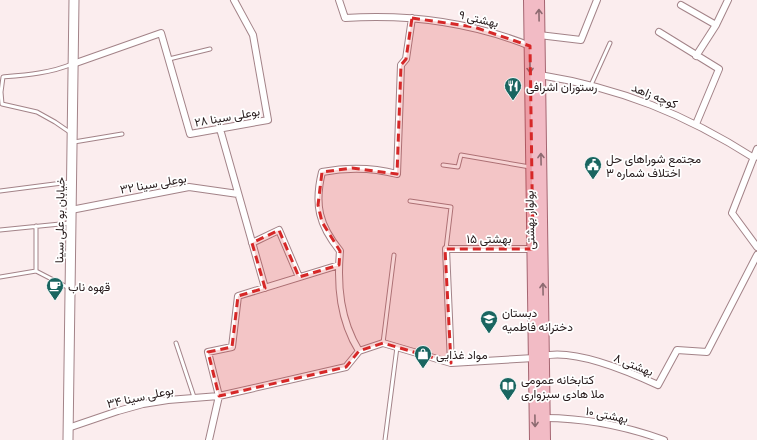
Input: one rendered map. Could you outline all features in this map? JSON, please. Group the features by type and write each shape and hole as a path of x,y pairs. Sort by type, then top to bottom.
{"main road":[{"name":"خیابان بو علی سینا","path":"66,440 68,428 74,0"},
{"name":"بولوار بهشتی","path":"529,0 533,249 545,440"},
{"name":"بولوار بهشتی","path":"535,440 539,357 539,0"}],"street":[{"name":"بوعلی سینا ۲۸","path":"73,64 161,33 190,134 268,120 253,35 234,0"},
{"name":"بهشتی ۹","path":"339,0 345,18 412,18 474,27 508,36 530,46"},
{"path":"539,35 581,40 597,0"},
{"path":"696,56 716,25 728,0"},
{"path":"681,5 716,25"},
{"path":"412,18 406,58 400,65 397,174 382,170 352,168 322,172 318,188 318,206 322,222 326,232 340,251 338,264 340,300 350,335 359,351 383,343 451,363 539,357"},
{"path":"659,32 719,69 696,124"},
{"name":"کوچه زاهد","path":"540,75 591,84 658,106 696,124 754,158"},
{"path":"220,129 265,288"},
{"path":"757,149 732,214 757,247"},
{"name":"بوعلی سینا ۳۲","path":"71,210 189,187 238,194"},
{"path":"252,243 279,230 299,277"},
{"path":"446,249 451,363"},
{"name":"بهشتی ۱۵","path":"446,249 533,249"},
{"name":"بهشتی ۸","path":"539,357 550,354 588,359 636,375 658,386 677,350 707,352 757,255"},
{"path":"209,440 219,396 208,352 232,346 238,296 338,264"},
{"name":"بوعلی سینا ۳۴","path":"68,428 136,406 194,397 219,396 346,367 359,351"},
{"name":"بهشتی ۱۰","path":"544,418 585,420 616,425 664,440"}],"lane":[{"path":"591,84 610,43"},
{"path":"168,59 210,49"},
{"path":"3,77 62,68 73,64"},
{"path":"0,74 3,77"},
{"path":"3,77 1,92 2,104 38,112 55,122 72,138 122,134"},
{"path":"443,165 458,167 461,155 532,167"},
{"path":"0,191 72,181"},
{"path":"410,201 451,207 446,249"},
{"path":"0,230 71,222"},
{"path":"36,226 36,271"},
{"path":"383,343 394,255"},
{"path":"0,277 36,271 70,289"},
{"path":"176,343 194,397"},
{"path":"385,440 397,347"}],"highlighted area":[{"path":"412,18 474,27 530,46 533,249 445,249 451,363 383,343 359,351 346,367 219,396 208,352 232,347 238,296 265,288 252,243 279,230 299,277 339,265 340,251 322,222 318,205 322,172 352,168 397,174 401,65 406,59"}],"place":[{"name":"رستوران اشرافی","path":"513,101"},
{"name":"مجتمع شوراهای حل اختلاف شماره ۳","path":"593,180"},
{"name":"قهوه ناب","path":"55,301"},
{"name":"دبستان دخترانه فاطمیه","path":"489,334"},
{"name":"مواد غذایی","path":"423,369"},
{"name":"کتابخانه عمومی ملا هادی سبزواری","path":"508,401"}]}
